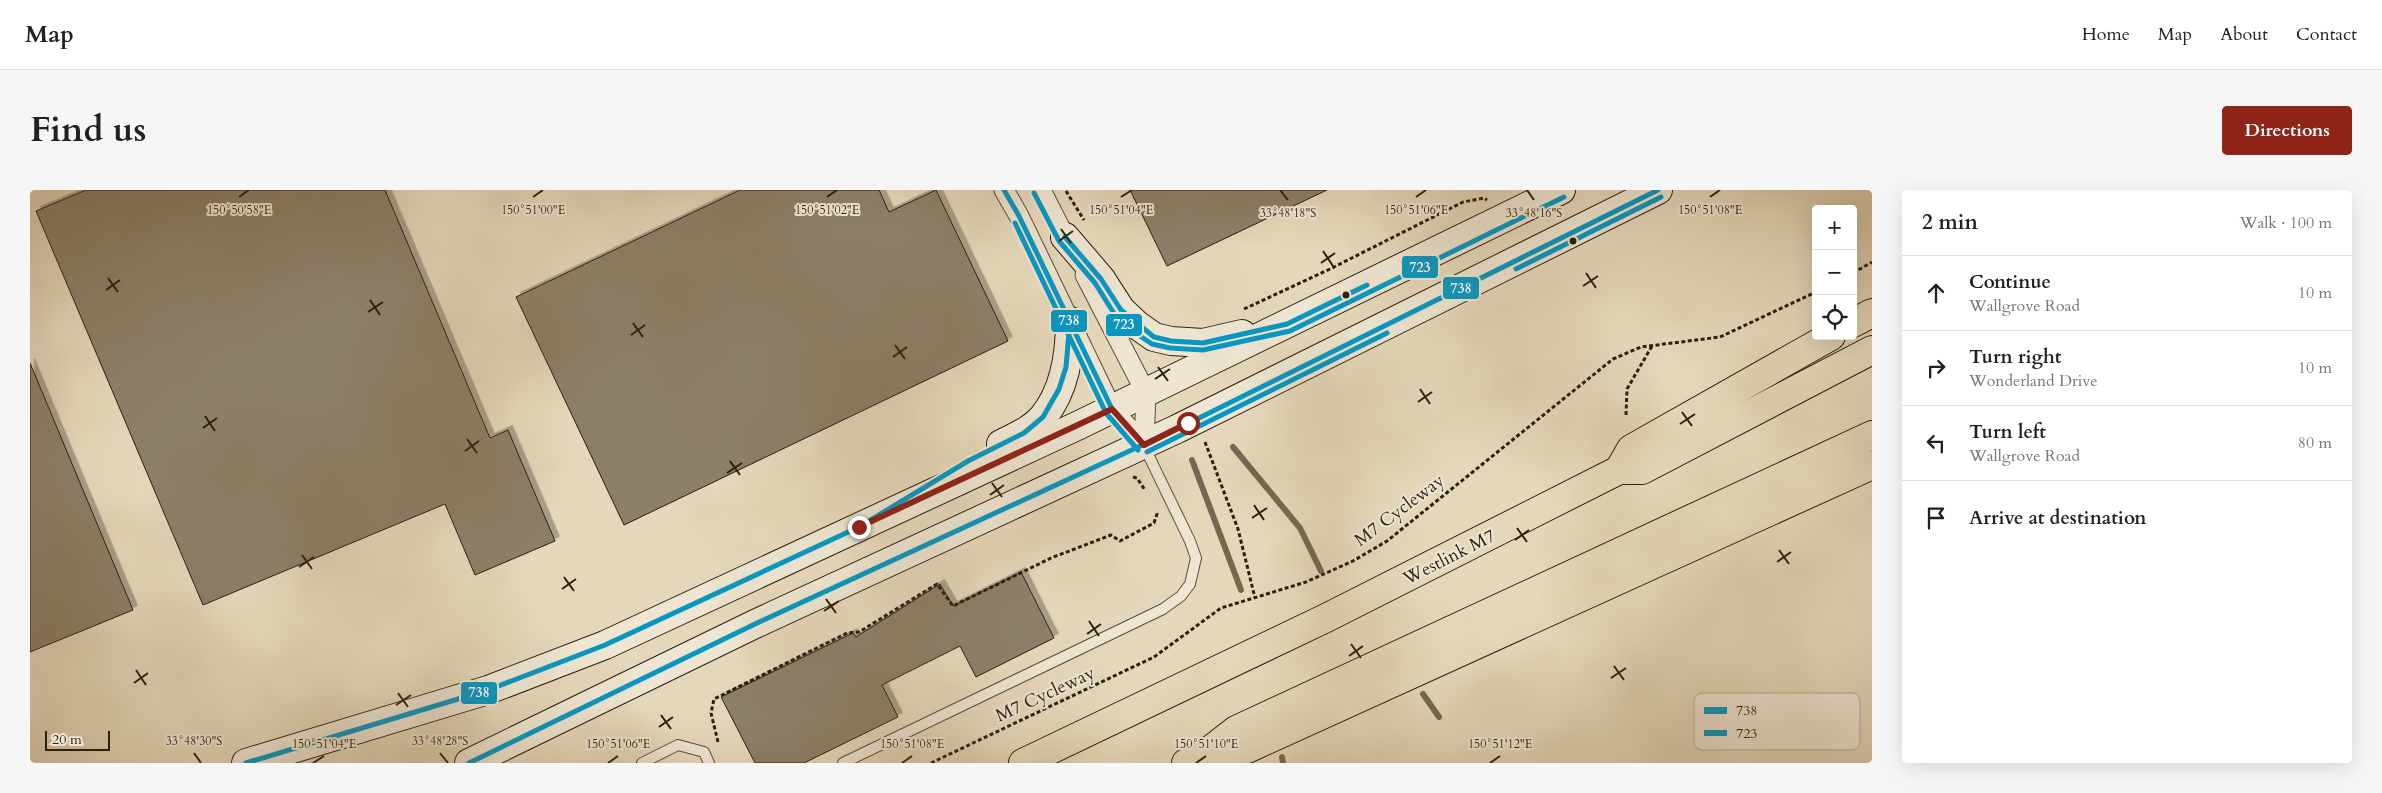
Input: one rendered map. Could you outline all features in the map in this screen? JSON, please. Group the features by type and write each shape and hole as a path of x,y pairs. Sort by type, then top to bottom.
{"highway":[{"path":"1857,322 1872,313"},
{"path":"1619,470 1631,449 1824,340"},
{"name":"Westlink M7","path":"1023,763 1317,622 1619,470 1642,470 1872,350"},
{"path":"1196,758 1236,730 1872,435"},
{"path":"1196,758 1246,749 1872,464"}],"main road":[{"path":"246,763 488,690 596,649 1146,393 1561,190"},
{"path":"470,763 754,624 1144,445 1658,190"},
{"path":"1077,232 1101,279 1120,310 1137,326 1154,337 1171,341 1203,343 1287,324"},
{"path":"859,527 968,461 1024,433 1043,417 1059,389 1066,367 1070,321"}],"street":[{"path":"1004,190 1020,216 1112,409 1144,445"},
{"path":"1041,190 1077,232 1146,393 1144,445"}],"lane":[{"path":"843,763 1163,609 1181,596 1190,584 1196,558 1190,541 1144,445"},
{"path":"642,763 678,745 704,752 709,763"}],"path":[{"path":"1066,190 1077,232"},
{"path":"1238,312 1330,269 1463,202 1484,198 1505,218"},
{"path":"1857,270 1872,262"},
{"name":"M7 Cycleway","path":"931,763 1154,657 1221,608 1291,588 1354,561 1387,541 1613,359 1641,348 1720,337 1812,294"},
{"path":"1626,415 1627,389 1652,346"},
{"path":"1201,439 1206,442 1238,529 1256,598"},
{"path":"1125,474 1137,478 1149,495"},
{"path":"720,750 711,713 714,699 847,633 859,632 937,584 953,606 1051,558 1111,535 1120,541 1154,523 1157,514 1154,508"}],"building":[{"path":"86,190 385,190 490,438 508,430 555,541 475,575 445,504 203,605 36,211"},
{"path":"740,190 879,190 889,212 936,190 1008,341 624,525 516,297"},
{"path":"1130,190 1327,190 1167,266"},
{"path":"30,363 133,610 30,652"},
{"path":"1021,572 1054,638 976,677 960,646 882,685 898,717 804,763 755,763 721,697 853,633 856,637 940,584 953,606"}],"waterway":[{"path":"1233,447 1300,528 1321,571"},
{"path":"1192,460 1241,590"},
{"path":"1423,694 1439,717"},
{"path":"1282,757 1283,763"}],"transit line":[{"name":"738","path":"1004,190 1019,216 1112,409 1144,445"},
{"name":"738","path":"469,763 755,624 1177,429 1658,190"},
{"name":"723","path":"1034,193 1059,241 1095,283 1115,315 1125,326 1152,344 1170,348 1203,350 1290,331 1564,197"},
{"name":"723","path":"1516,269 1661,197"},
{"name":"723","path":"1015,223 1106,413 1138,450"},
{"name":"738","path":"1065,237 1101,279 1121,310 1154,337 1171,341 1203,343 1287,324 1367,285"},
{"name":"738","path":"246,763 488,690 605,645 859,527 968,461 1024,433 1043,417 1059,389 1066,367 1070,321"},
{"name":"723","path":"1147,452 1387,333"}],"route":[{"path":"859,527 1112,409 1144,445 1188,423"}]}
